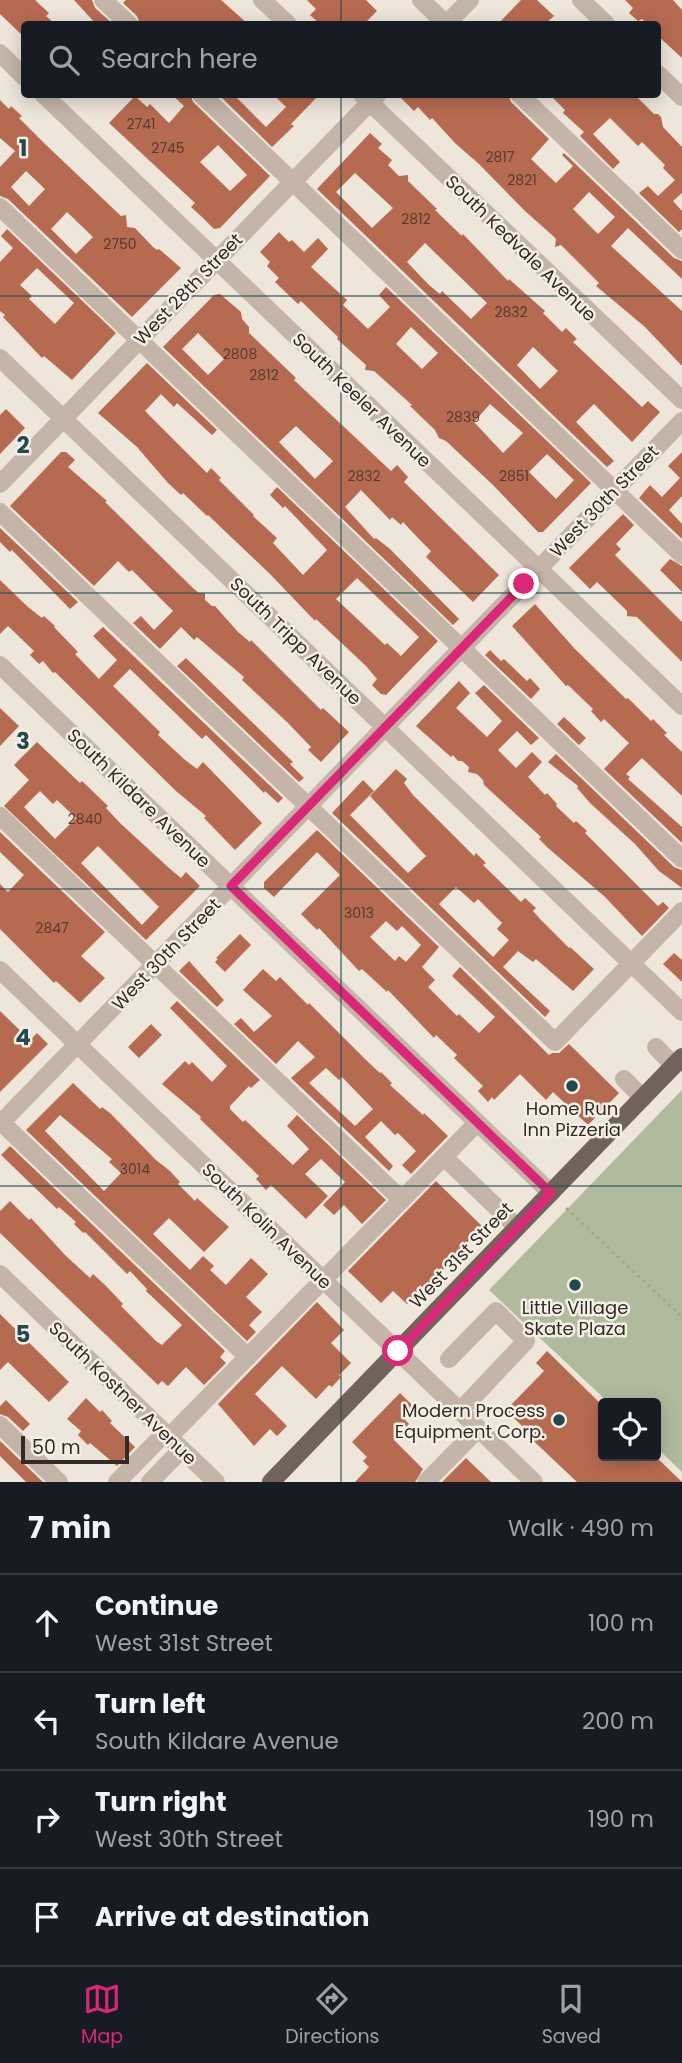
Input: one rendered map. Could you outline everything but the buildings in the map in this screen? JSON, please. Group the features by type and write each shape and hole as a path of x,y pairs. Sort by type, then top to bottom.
{"main road":[{"name":"West 31st Street","path":"271,1482 678,1062"}],"street":[{"path":"103,0 125,21"},
{"path":"262,0 285,21"},
{"path":"421,0 443,21"},
{"path":"449,21 470,0"},
{"path":"581,0 603,21"},
{"path":"0,54 21,74"},
{"path":"661,78 682,97"},
{"name":"South Keeler Avenue","path":"47,98 682,706"},
{"path":"205,98 682,555"},
{"name":"West 28th Street","path":"0,484 216,261 368,98"},
{"name":"South Kedvale Avenue","path":"370,98 682,400"},
{"path":"523,98 682,250"},
{"path":"0,207 682,859"},
{"name":"South Tripp Avenue","path":"0,358 682,1012"},
{"name":"West 30th Street","path":"1,1123 682,421"},
{"path":"0,512 555,1042 682,911"},
{"name":"South Kildare Avenue","path":"0,665 551,1193"},
{"path":"0,816 402,1200"},
{"name":"South Kolin Avenue","path":"0,970 534,1482"},
{"path":"656,1047 678,1062"},
{"path":"624,1079 643,1098"},
{"path":"1,1123 248,1357"},
{"path":"117,1482 172,1440 248,1357 477,1123"},
{"path":"444,1157 517,1227"},
{"name":"South Kostner Avenue","path":"0,1274 216,1482"},
{"path":"449,1359 496,1311 526,1341 460,1410"},
{"path":"0,1425 60,1482"},
{"path":"426,1482 478,1429"},
{"path":"150,1482 172,1440"}],"path":[{"path":"566,1208 682,1317"}],"green space":[{"path":"682,1090 682,1472 661,1452 661,1398 604,1398 489,1290"}],"place":[{"name":"Home Run Inn Pizzeria","path":"572,1086"},
{"name":"Little Village Skate Plaza","path":"575,1285"},
{"name":"Modern Process Equipment Corp.","path":"559,1420"}],"route":[{"path":"398,1351 551,1193 231,886 524,584"}]}
